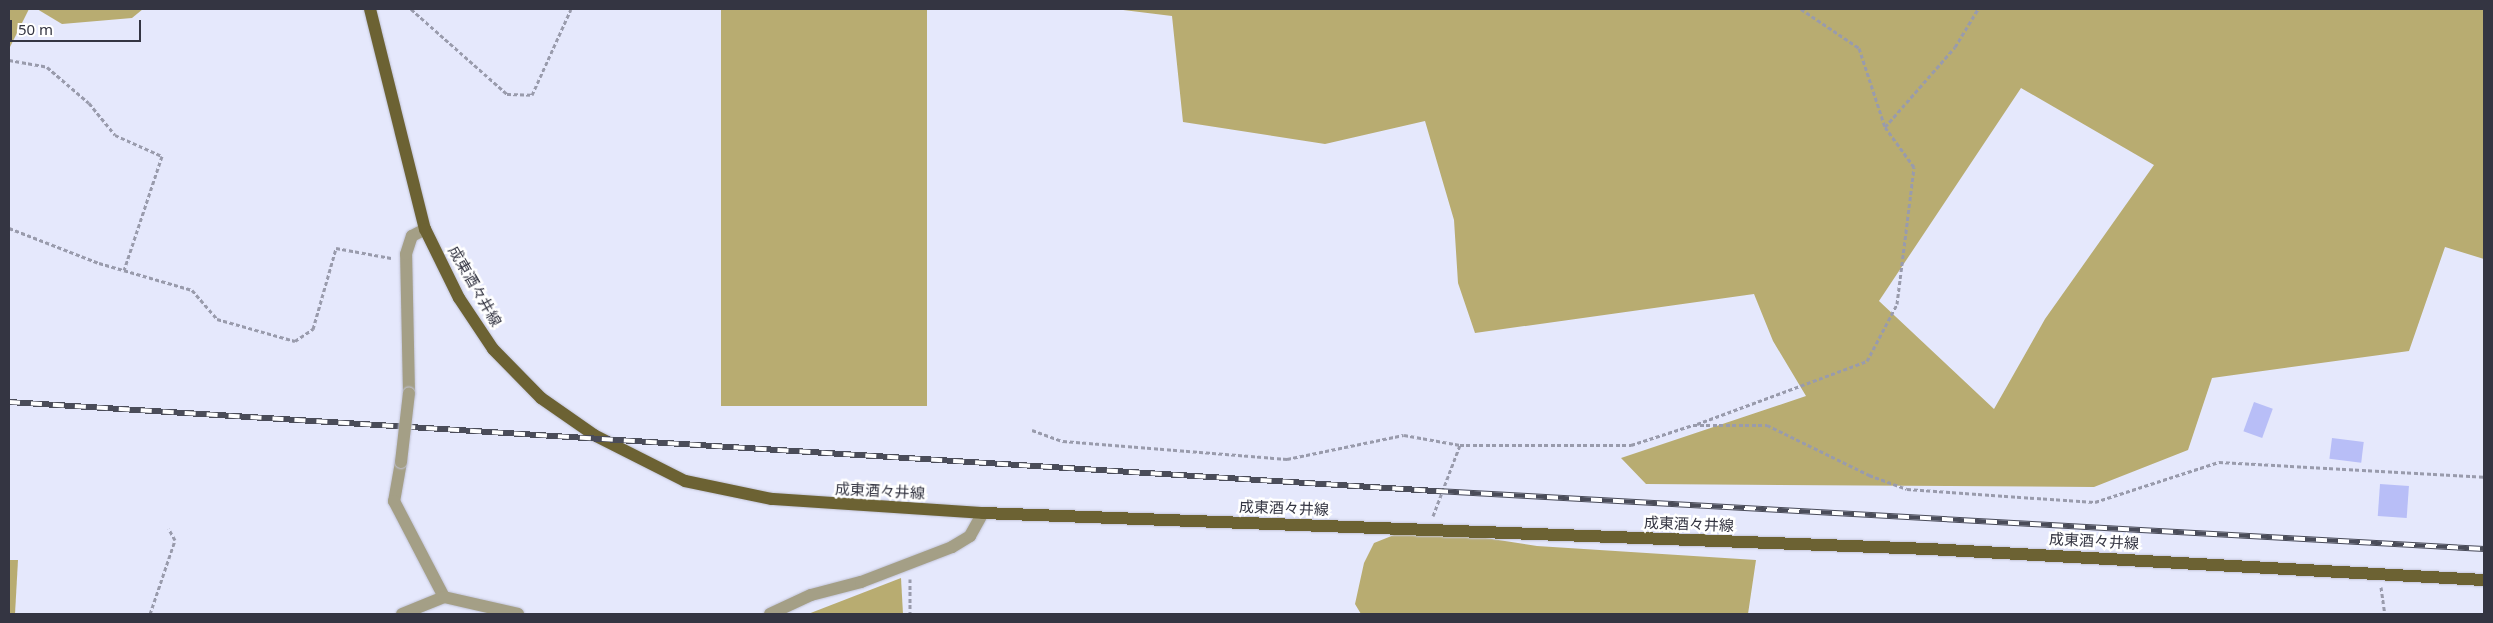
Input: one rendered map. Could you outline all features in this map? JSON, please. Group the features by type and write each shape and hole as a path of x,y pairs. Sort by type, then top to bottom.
{"main road":[{"name":"成東酒々井線","path":"370,9 425,229 459,298 493,349 541,398 594,435 646,464 684,481 732,493 821,504 983,513 1427,530 2380,572 2484,580"}],"street":[{"path":"425,229 412,236 407,261 409,393 401,462 394,501 444,597"},
{"path":"770,614 811,595 909,564 970,536 983,513"},
{"path":"402,614 444,597 518,614"}],"path":[{"path":"411,9 507,94 532,95 571,9"},
{"path":"1032,430 1063,441 1287,459 1404,436 1460,445 1631,445 1693,425 1866,361 1897,304 1914,167 1885,127 1859,48 1801,9"},
{"path":"1885,127 1955,47 1978,9"},
{"path":"9,60 47,67 89,103 115,135 162,156 124,270"},
{"path":"9,228 124,270 192,290 217,319 295,341 313,329 336,248 407,261"},
{"path":"1693,425 1768,425 1869,475 1907,489 2095,502 2219,462 2484,476"},
{"path":"1427,530 1460,445"},
{"path":"150,614 175,540 169,529"},
{"path":"909,564 910,614"},
{"path":"2380,572 2385,614"}],"shaded area":[{"path":"9,9 29,9 9,49"},
{"path":"37,9 143,9 132,18 62,24"},
{"path":"721,9 927,9 927,406 721,406"},
{"path":"1115,9 2484,9 2484,259 2445,247 2409,351 2212,378 2188,450 2094,487 1646,484 1621,458 1806,396 1773,341 1754,294 1475,333 1458,283 1454,220 1425,121 1325,144 1183,122 1172,16","holes":["2021,88 2154,165 2045,319 1994,409 1879,301"]},
{"path":"1414,527 1537,546 1756,560 1748,614 1361,614 1355,604 1364,563 1374,543"},
{"path":"9,560 18,560 15,614 9,614"},
{"path":"901,578 903,614 808,614"}],"building":[{"path":"2254,402 2273,409 2262,438 2243,431"},
{"path":"2332,438 2364,442 2361,463 2329,459"},
{"path":"2380,484 2409,486 2407,518 2378,516"}],"railway":[{"path":"9,402 1437,491 2484,549"}]}
